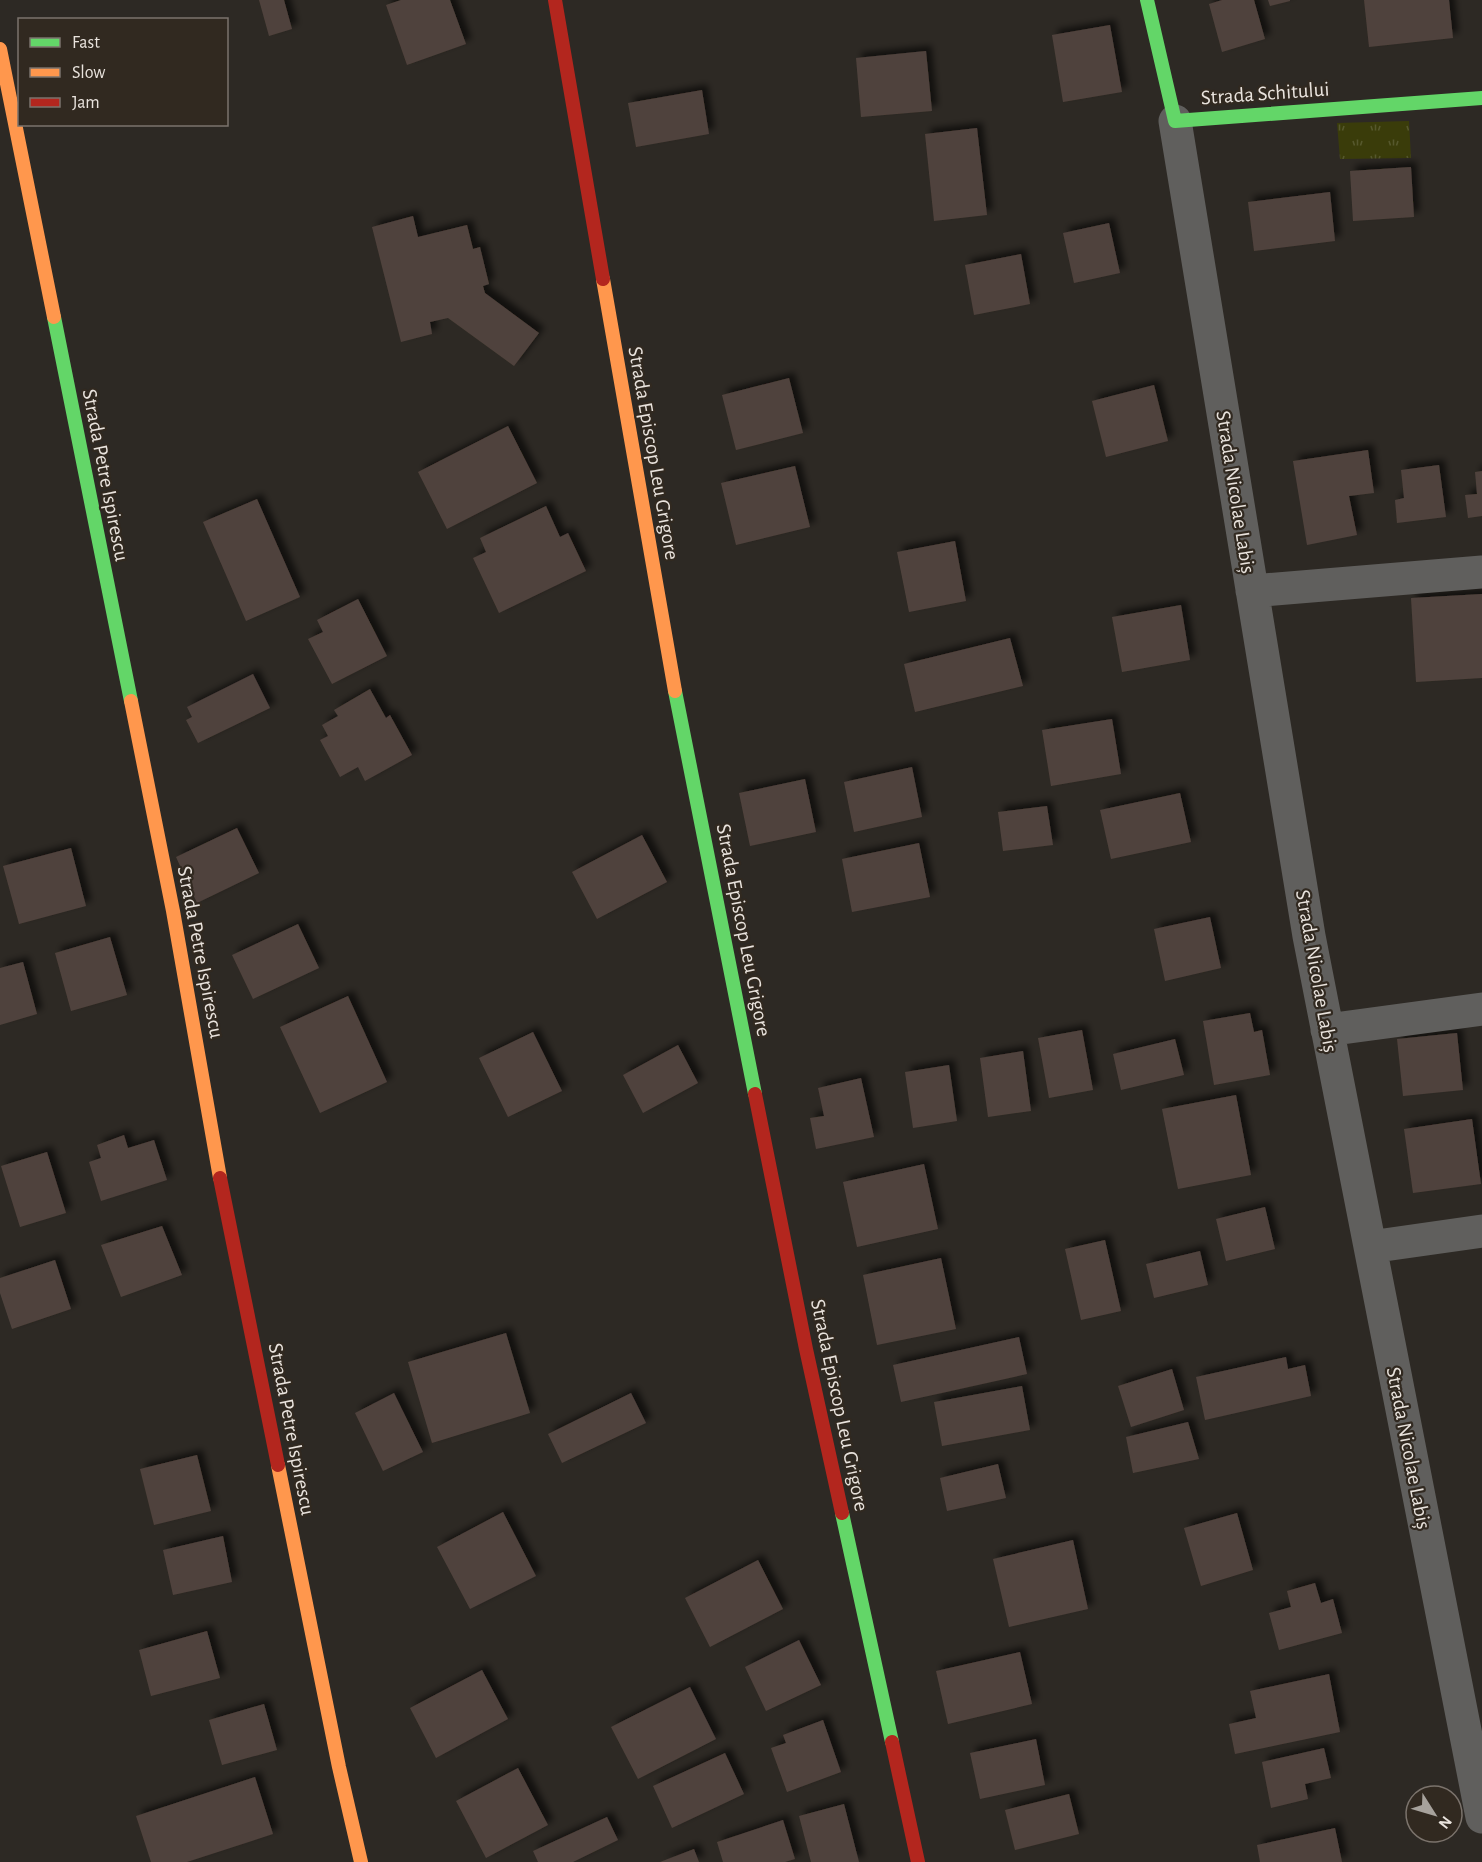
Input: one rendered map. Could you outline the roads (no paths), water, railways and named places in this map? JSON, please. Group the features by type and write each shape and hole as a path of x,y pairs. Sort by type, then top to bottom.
{"street":[{"name":"Strada Episcop Leu Grigore","path":"555,0 666,650 804,1338 918,1862"},
{"name":"Strada Schitului","path":"1147,0 1175,121 1482,98"},
{"name":"Strada Petre Ispirescu","path":"0,49 172,911 226,1206 332,1732 361,1862"},
{"name":"Strada Nicolae Labiș","path":"1175,121 1309,936 1482,1817"},
{"path":"1252,591 1482,572"},
{"path":"1327,1030 1482,1009"},
{"path":"1370,1247 1482,1231"}]}
